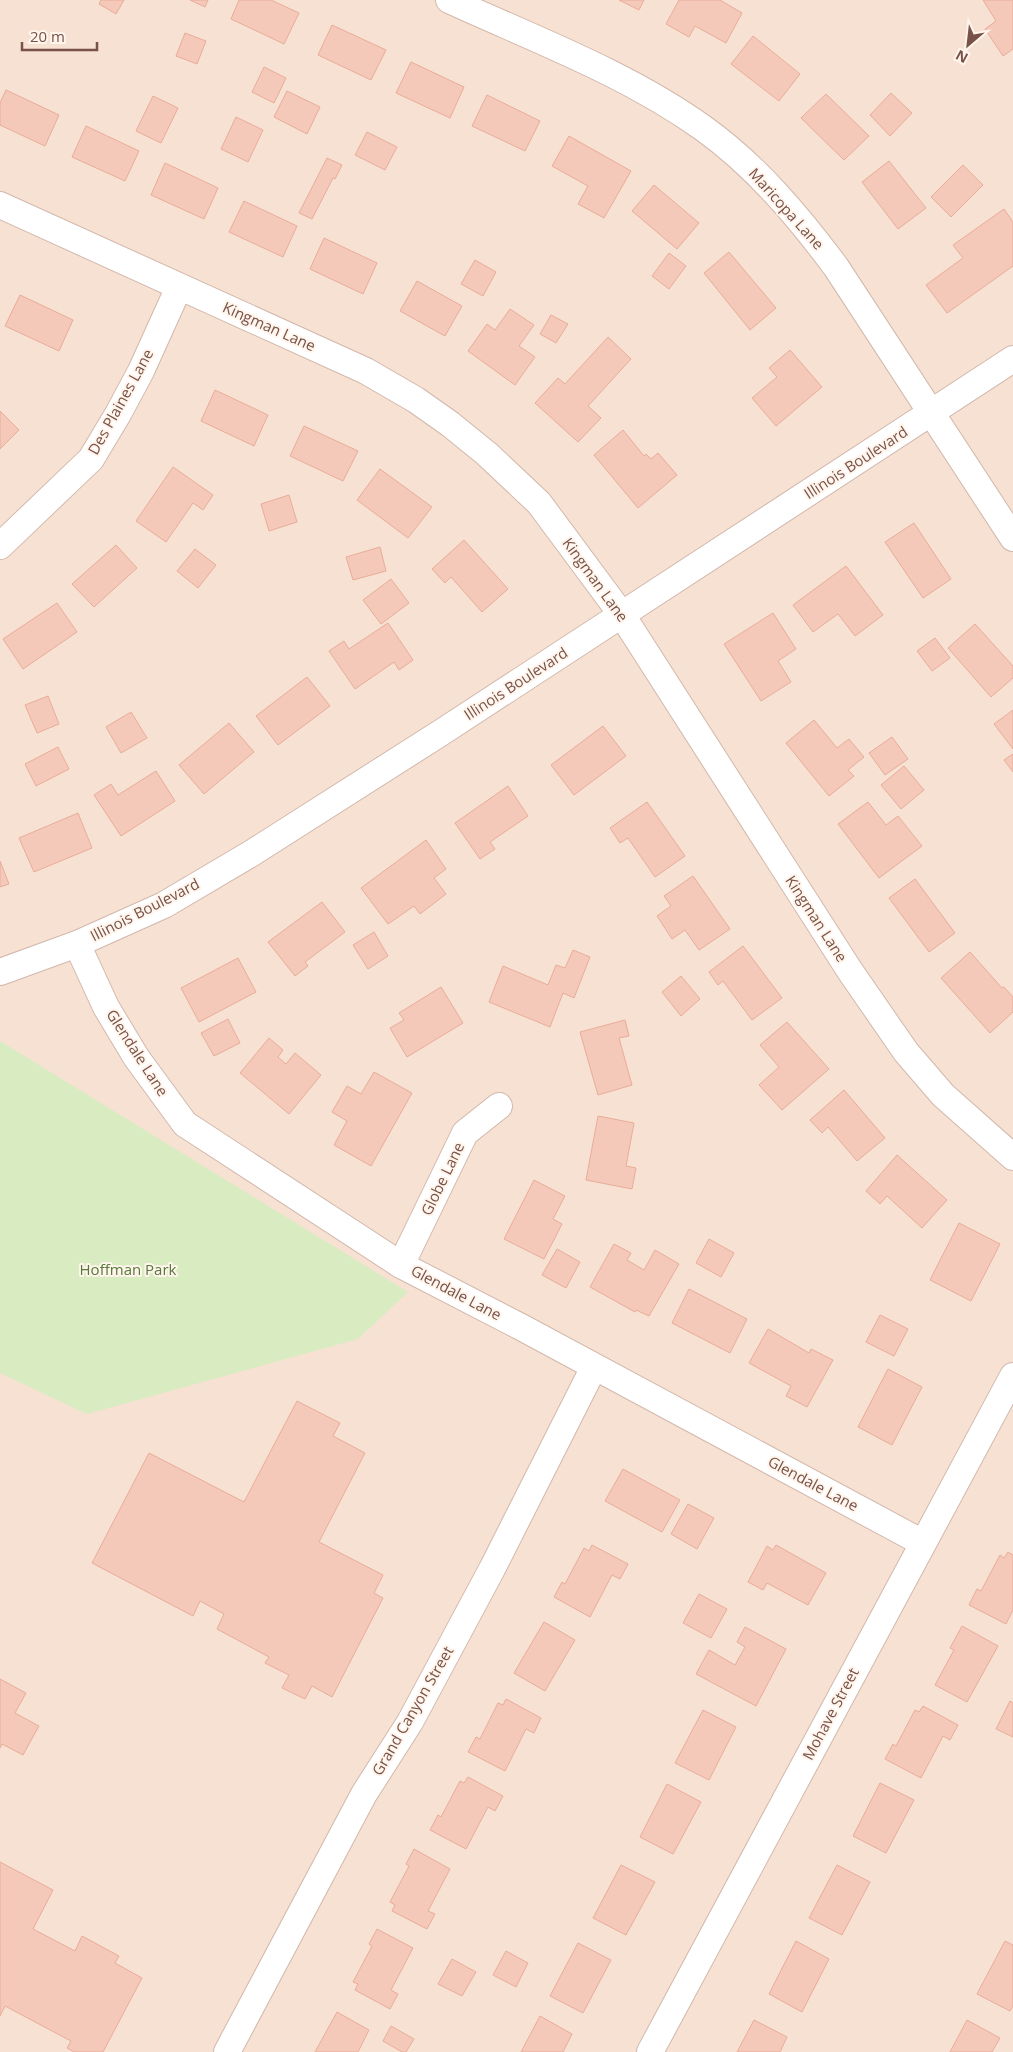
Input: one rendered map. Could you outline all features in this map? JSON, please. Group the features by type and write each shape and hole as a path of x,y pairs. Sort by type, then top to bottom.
{"street":[{"name":"Maricopa Lane","path":"449,0 628,82 670,106 730,150 764,183 812,235 836,267 1013,538"},
{"name":"Kingman Lane","path":"0,205 366,371 416,400 450,424 487,454 539,502 622,615 844,962 906,1052 943,1095 1013,1157"},
{"name":"Des Plaines Lane","path":"0,546 91,459 141,371 179,286"},
{"name":"Illinois Boulevard","path":"0,972 77,944 164,905 252,853 932,414 1013,359"},
{"name":"Glendale Lane","path":"77,944 111,1016 136,1057 185,1124 400,1264 923,1543"},
{"name":"Globe Lane","path":"400,1264 465,1133 499,1106"},
{"name":"Grand Canyon Street","path":"227,2052 364,1794 414,1714 492,1569 594,1367"},
{"name":"Mohave Street","path":"650,2052 1013,1376"}],"shaded area":[{"path":"0,0 1013,0 1013,2052 0,2052"}],"green space":[{"name":"Hoffman Park","path":"0,1041 408,1292 358,1339 87,1414 0,1373"}],"building":[{"path":"101,0 124,0 116,14 99,4"},
{"path":"190,0 208,0 205,7"},
{"path":"239,0 271,0 299,13 284,44 231,19"},
{"path":"619,0 644,0 639,10"},
{"path":"679,0 720,0 742,13 726,43 695,26 689,37 666,24"},
{"path":"983,0 1013,0 1013,49 1003,56 985,29 996,21"},
{"path":"332,25 386,50 371,80 318,55"},
{"path":"185,33 206,41 197,64 176,56"},
{"path":"753,36 800,74 779,101 731,64"},
{"path":"411,62 464,87 450,118 396,93"},
{"path":"264,67 286,78 274,103 252,92"},
{"path":"6,90 59,115 45,146 0,125 0,103"},
{"path":"287,91 320,107 307,134 274,117"},
{"path":"891,93 912,113 890,136 870,115"},
{"path":"826,94 869,136 844,160 801,118"},
{"path":"487,95 540,121 525,151 472,126"},
{"path":"153,96 178,108 161,143 136,131"},
{"path":"236,117 263,130 248,162 221,149"},
{"path":"86,126 139,151 125,181 72,157"},
{"path":"367,132 397,147 385,170 355,155"},
{"path":"569,136 631,171 604,218 578,204 588,186 552,166"},
{"path":"327,158 342,165 335,179 333,178 312,219 299,213"},
{"path":"889,161 926,208 898,229 862,182"},
{"path":"165,163 218,188 204,219 151,195"},
{"path":"963,165 983,185 951,217 931,197"},
{"path":"654,185 699,223 677,249 632,211"},
{"path":"244,201 297,226 283,257 229,232"},
{"path":"1004,209 1013,222 1013,266 947,313 926,285 963,258 953,245"},
{"path":"324,238 377,263 363,294 310,269"},
{"path":"729,252 776,308 750,330 704,273"},
{"path":"669,253 686,266 669,289 652,276"},
{"path":"475,260 496,272 483,296 461,284"},
{"path":"417,281 462,306 445,336 400,311"},
{"path":"20,295 73,320 59,351 5,326"},
{"path":"510,309 534,325 519,346 535,357 515,385 468,351 487,324 495,330"},
{"path":"551,315 568,324 556,343 540,334"},
{"path":"608,337 631,359 588,406 601,418 578,442 535,403 558,378 565,384"},
{"path":"790,350 822,387 776,426 752,398 777,377 769,368"},
{"path":"215,390 268,415 254,446 201,421"},
{"path":"0,411 19,430 0,449"},
{"path":"304,426 358,451 343,481 290,456"},
{"path":"623,430 644,456 646,454 651,459 658,453 677,475 638,508 594,455"},
{"path":"173,467 213,495 203,510 193,503 166,542 136,521"},
{"path":"380,469 432,507 408,538 357,500"},
{"path":"289,495 297,522 269,531 261,504"},
{"path":"914,523 951,579 923,598 885,542"},
{"path":"464,540 508,589 482,612 451,577 445,583 432,569"},
{"path":"116,545 137,568 94,607 72,584"},
{"path":"380,547 386,571 353,580 346,557"},
{"path":"195,549 216,565 198,588 177,571"},
{"path":"846,566 883,615 855,636 838,614 813,632 793,605"},
{"path":"391,579 409,603 381,624 363,600"},
{"path":"57,603 77,632 23,669 3,639"},
{"path":"773,613 796,649 778,661 791,682 761,701 724,644"},
{"path":"388,623 413,660 399,670 394,662 355,689 329,651 344,641 349,649"},
{"path":"975,624 1013,666 1013,678 991,697 948,648"},
{"path":"935,638 950,658 932,671 917,651"},
{"path":"307,677 330,706 278,745 256,716"},
{"path":"48,696 59,724 37,733 25,705"},
{"path":"1013,710 1013,749 994,724"},
{"path":"131,712 147,738 121,753 106,727"},
{"path":"814,720 837,748 849,739 864,757 848,770 854,776 829,796 786,743"},
{"path":"229,723 254,752 204,794 179,765"},
{"path":"603,726 626,756 574,795 551,765"},
{"path":"892,737 908,759 885,775 869,753"},
{"path":"58,747 69,769 36,786 25,764"},
{"path":"1013,754 1013,772 1004,760"},
{"path":"904,766 924,790 901,809 881,785"},
{"path":"156,771 175,801 121,836 94,795 111,784 118,795"},
{"path":"508,786 528,816 490,842 495,849 480,859 455,823"},
{"path":"647,802 685,856 655,877 628,838 620,843 610,828"},
{"path":"868,802 886,825 898,816 922,846 879,878 838,824"},
{"path":"78,813 92,848 34,872 19,838"},
{"path":"426,840 446,869 434,878 446,894 420,914 414,906 388,924 361,888"},
{"path":"0,861 9,884 0,887"},
{"path":"693,876 730,929 699,950 685,930 672,939 657,916 671,906 664,896"},
{"path":"915,879 955,933 929,952 889,898"},
{"path":"322,902 345,932 305,962 308,966 295,976 268,942"},
{"path":"374,932 388,956 368,969 353,945"},
{"path":"743,946 782,998 752,1020 723,981 718,985 709,972"},
{"path":"573,950 590,957 574,998 563,993 550,1027 489,1002 503,966 548,985 556,965 565,968"},
{"path":"970,952 1002,988 1004,987 1013,997 1013,1012 990,1033 941,978"},
{"path":"238,958 256,992 199,1022 181,988"},
{"path":"681,976 700,999 681,1016 662,992"},
{"path":"441,987 463,1023 407,1057 390,1028 404,1020 399,1013"},
{"path":"228,1019 240,1043 214,1056 201,1033"},
{"path":"625,1020 629,1036 619,1038 632,1085 598,1095 580,1032"},
{"path":"787,1022 829,1069 782,1110 759,1085 779,1067 760,1045"},
{"path":"269,1038 283,1050 278,1057 286,1064 295,1053 321,1075 289,1114 240,1073"},
{"path":"374,1072 412,1093 371,1166 334,1145 347,1121 332,1112 347,1086 361,1094"},
{"path":"844,1090 885,1138 857,1161 828,1127 822,1133 810,1120"},
{"path":"598,1116 634,1123 626,1166 636,1168 632,1189 586,1180"},
{"path":"897,1155 947,1200 922,1228 887,1196 880,1204 866,1191"},
{"path":"534,1180 565,1196 553,1219 562,1224 544,1259 504,1239"},
{"path":"959,1223 1000,1244 971,1301 930,1280"},
{"path":"709,1239 734,1253 721,1277 696,1263"},
{"path":"614,1244 631,1253 627,1260 644,1270 655,1250 679,1264 649,1316 636,1310 635,1312 590,1287"},
{"path":"557,1249 580,1262 566,1288 542,1275"},
{"path":"689,1289 747,1319 730,1353 672,1323"},
{"path":"880,1315 908,1329 894,1356 866,1342"},
{"path":"768,1329 809,1353 811,1349 833,1360 807,1407 786,1396 791,1386 749,1363"},
{"path":"888,1369 922,1387 892,1445 858,1427"},
{"path":"297,1401 340,1423 333,1436 365,1453 319,1542 383,1575 374,1593 383,1598 332,1697 312,1686 305,1699 282,1688 289,1675 265,1663 269,1657 217,1629 224,1614 200,1601 193,1616 92,1563 149,1453 244,1502"},
{"path":"623,1469 680,1500 662,1532 605,1501"},
{"path":"688,1504 714,1518 697,1549 671,1534"},
{"path":"592,1545 628,1564 620,1579 612,1575 590,1617 554,1597 562,1582 565,1584 584,1548 589,1551"},
{"path":"776,1545 826,1573 808,1605 767,1583 763,1590 748,1582 767,1546 773,1550"},
{"path":"1008,1552 1013,1555 1013,1610 1006,1624 969,1605 977,1589 981,1591 1000,1555 1004,1558"},
{"path":"699,1594 727,1609 711,1638 683,1623"},
{"path":"544,1622 575,1640 545,1691 514,1673"},
{"path":"962,1626 998,1646 967,1702 935,1685 954,1650 950,1648"},
{"path":"745,1627 786,1649 756,1706 696,1674 709,1650 735,1665 745,1647 737,1642"},
{"path":"0,1679 26,1693 15,1713 39,1726 23,1755 2,1744 0,1748"},
{"path":"506,1699 541,1718 534,1733 526,1729 505,1771 468,1752 476,1737 480,1739 498,1703 503,1705"},
{"path":"1010,1701 1013,1703 1013,1737 996,1729"},
{"path":"923,1706 958,1725 950,1740 943,1736 921,1778 885,1759 893,1744 896,1746 915,1710 919,1712"},
{"path":"703,1710 736,1727 709,1780 675,1763"},
{"path":"468,1777 503,1796 495,1811 488,1807 466,1849 430,1830 438,1815 441,1817 460,1781 464,1783"},
{"path":"880,1783 914,1800 886,1853 853,1836"},
{"path":"667,1784 701,1802 673,1854 640,1837"},
{"path":"414,1849 450,1869 428,1911 435,1914 427,1929 392,1911 395,1905 390,1902 409,1866 406,1864"},
{"path":"0,1862 53,1890 33,1929 75,1951 82,1936 119,1956 115,1963 142,1978 103,2052 74,2052 67,2048 71,2041 5,2006 0,2016"},
{"path":"621,1865 655,1882 626,1935 593,1918"},
{"path":"837,1865 870,1882 842,1935 809,1918"},
{"path":"377,1929 413,1948 391,1990 398,1994 390,2009 355,1990 358,1984 353,1982 372,1946 369,1944"},
{"path":"796,1941 829,1959 802,2012 769,1994"},
{"path":"1005,1941 1013,1945 1013,2006 1010,2011 977,1994"},
{"path":"578,1943 611,1960 583,2013 550,1996"},
{"path":"506,1951 528,1963 516,1987 493,1975"},
{"path":"452,1959 476,1972 462,1996 438,1984"},
{"path":"337,2012 369,2030 358,2052 315,2052"},
{"path":"540,2016 572,2034 563,2052 521,2052"},
{"path":"754,2020 787,2037 780,2052 737,2052"},
{"path":"967,2020 1000,2038 992,2052 950,2052"},
{"path":"391,2026 414,2039 406,2052 402,2052 383,2041"}]}
